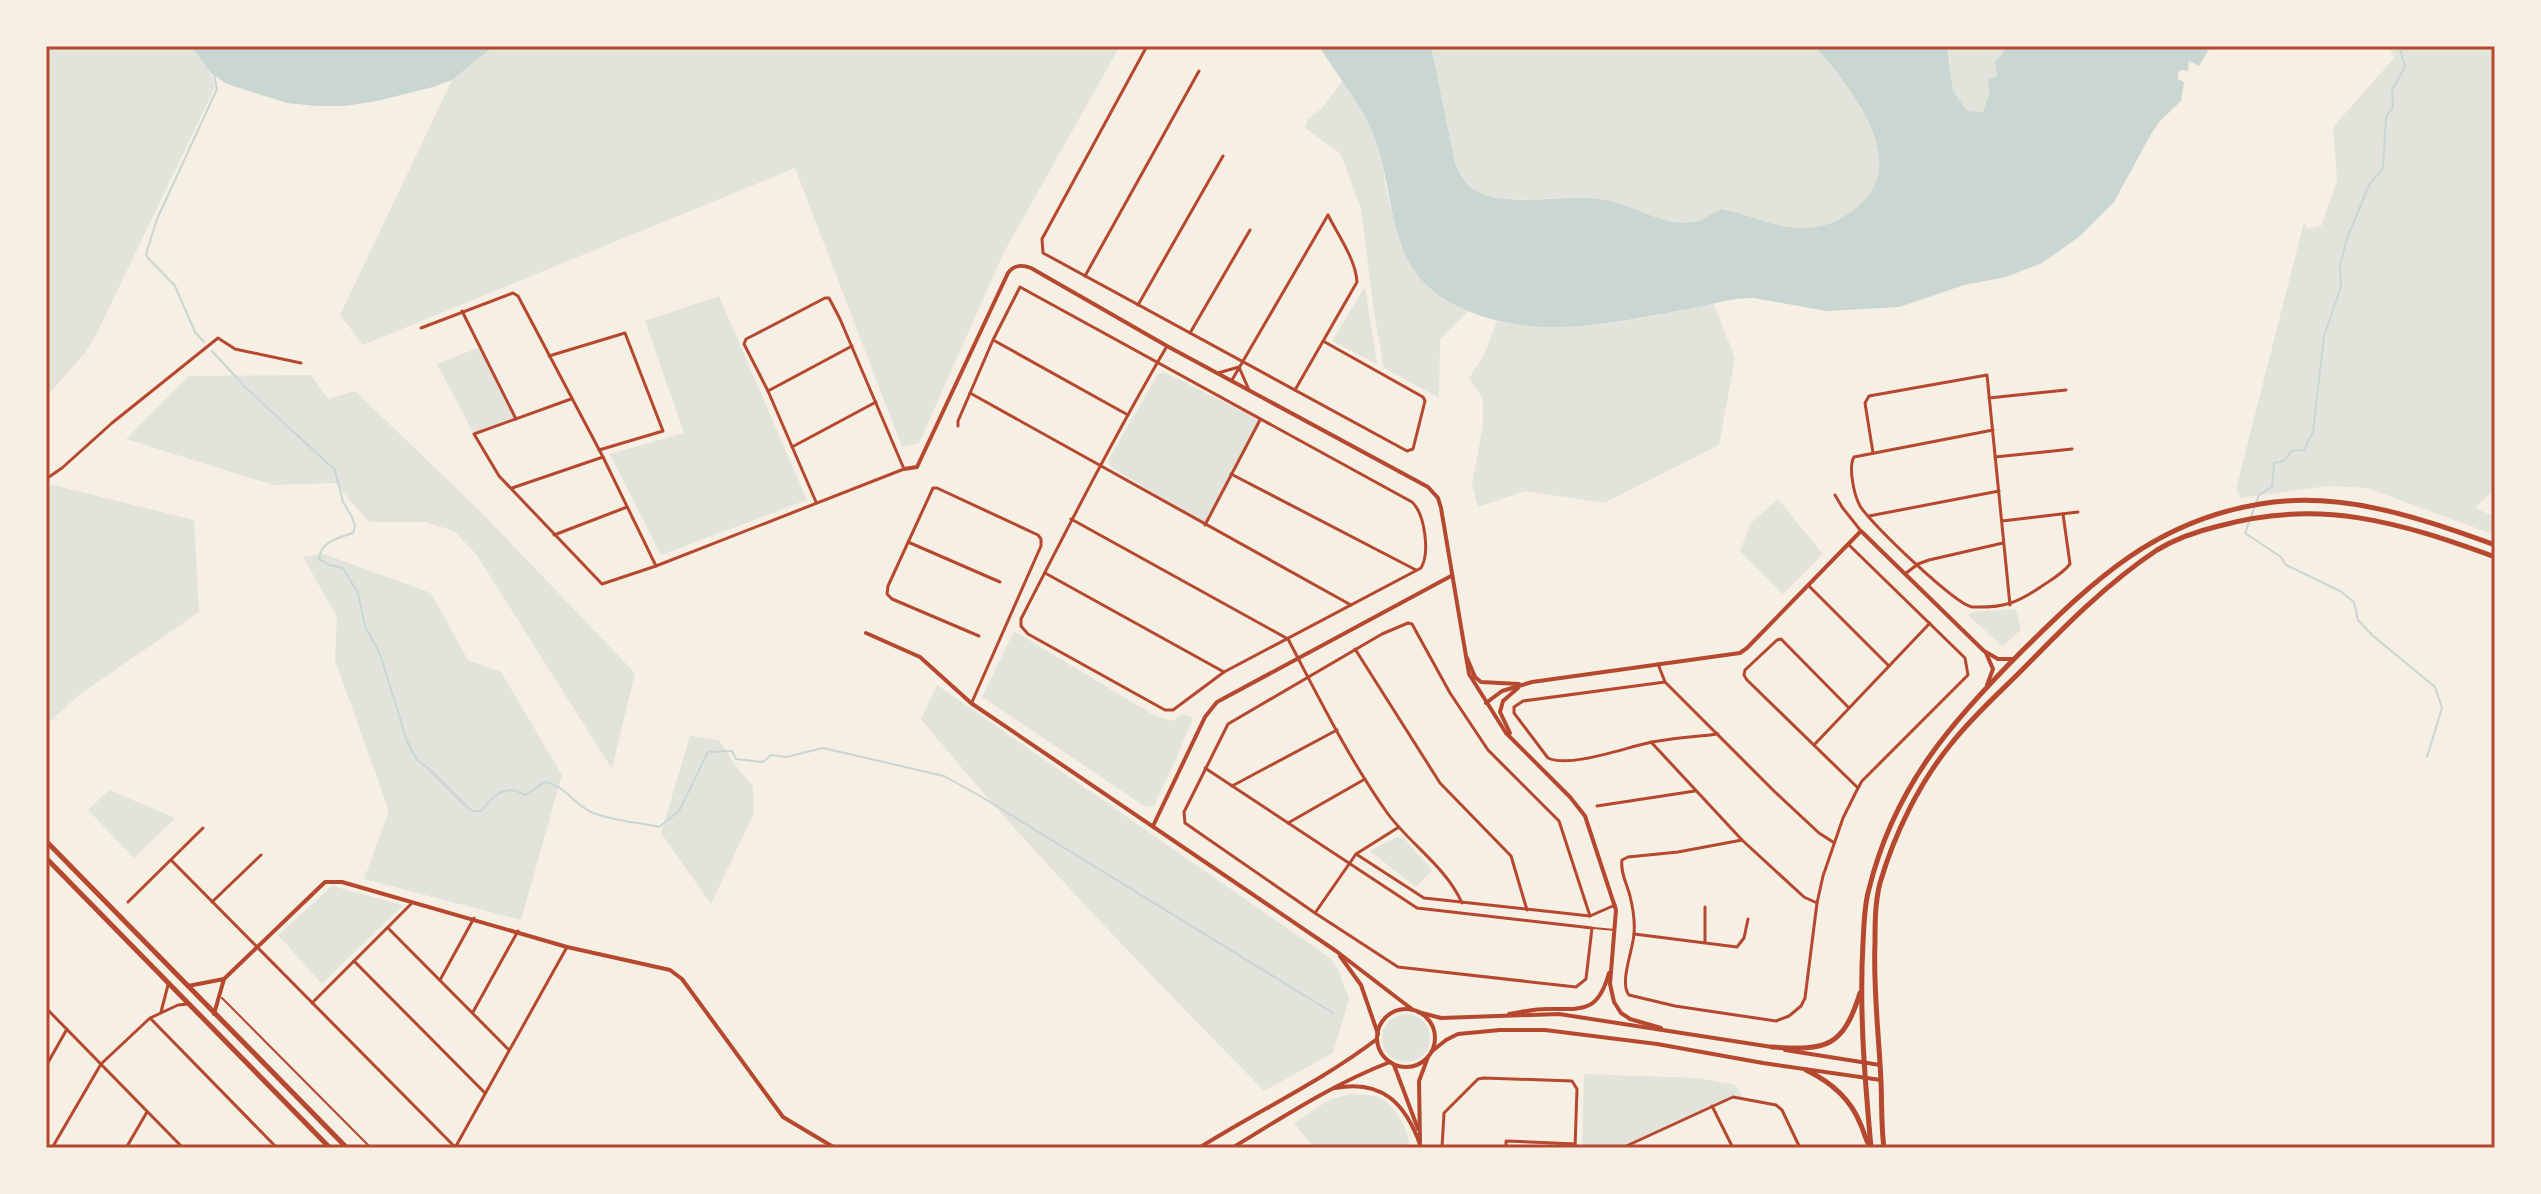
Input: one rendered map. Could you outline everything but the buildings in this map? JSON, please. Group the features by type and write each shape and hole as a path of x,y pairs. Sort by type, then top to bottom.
{"main road":[{"path":"1870,1148 1862,988 1868,893 1884,840 1912,782 1932,750 1987,685 2084,591 2121,560 2202,518 2237,508 2284,501 2332,501 2361,505 2444,527 2495,545"},
{"path":"1884,1148 1874,975 1875,923 1880,885 1906,817 1948,747 1968,724 2107,587 2159,549 2187,536 2258,516 2334,515 2389,523 2495,557"},
{"path":"46,841 347,1148"},
{"path":"46,858 330,1148"},
{"path":"1772,1047 1805,1049 1831,1043 1852,1020 1862,988"},
{"path":"1806,1070 1821,1077 1845,1098 1855,1111 1870,1148"}],"street":[{"path":"1147,46 1042,239 1043,253 1410,451 1413,449 1425,401 1423,397 1323,341"},
{"path":"1085,276 1199,71"},
{"path":"1138,305 1223,156"},
{"path":"1232,380 1328,215 1345,248 1357,282 1295,390"},
{"path":"1190,333 1250,230"},
{"path":"571,399 474,434 491,465 510,489 602,584 904,469 917,467 1008,273 1015,266 1031,268 1167,346 1428,487 1438,498 1441,508 1469,674 1515,741 1582,812 1596,844 1615,905 1611,995 1617,1008 1630,1019 1667,1030"},
{"path":"958,426 993,340 1020,287 1157,364 1412,502 1420,513 1424,564 1224,672 1169,711 1028,634 1021,626 1021,619 1099,465 1128,415 1157,364 1167,346"},
{"path":"421,328 516,294 603,457 656,566"},
{"path":"816,502 744,344 827,298 832,301 904,469"},
{"path":"462,311 516,419"},
{"path":"549,356 625,333 663,431 599,450"},
{"path":"46,479 218,338 226,346 242,352 301,363"},
{"path":"993,340 1128,415"},
{"path":"768,391 852,346"},
{"path":"1218,373 1239,367"},
{"path":"1239,367 1249,390"},
{"path":"1873,453 1865,403 1871,395 1987,375 2010,605"},
{"path":"1989,398 2066,390"},
{"path":"970,393 1351,605"},
{"path":"792,447 876,402"},
{"path":"1205,525 1260,420"},
{"path":"1993,430 1854,457 1850,464 1858,503 1918,564 1967,606 1991,608 2023,600 2065,571 2070,564 2063,514"},
{"path":"1995,457 2072,449"},
{"path":"510,489 603,457"},
{"path":"1231,474 1416,570"},
{"path":"971,703 1041,546 1041,539 937,488 930,492 907,542 888,586 889,597 979,636"},
{"path":"1869,516 1999,491"},
{"path":"1835,495 1861,531 1984,651 1998,659 2014,659"},
{"path":"554,535 627,507"},
{"path":"2002,521 2078,512"},
{"path":"1071,519 1288,639 1365,779 1399,827 1458,893 1462,903"},
{"path":"1486,703 1502,691 1523,684 1740,653 1861,531"},
{"path":"907,542 1000,582"},
{"path":"1905,574 1918,564 2004,543"},
{"path":"1742,840 1624,858 1621,865 1630,897 1634,934 1625,986 1629,995 1675,1006 1776,1021 1783,1020 1801,1006 1807,991 1817,903 1833,842 1858,788 1968,675 1965,658 1848,544"},
{"path":"1044,572 1224,672"},
{"path":"1153,826 1209,710 1217,702 1452,576"},
{"path":"1808,585 1889,666"},
{"path":"1205,768 1417,908 1592,928 1586,979 1576,987 1398,967 1185,823 1184,812 1205,768 1228,724 1355,649 1408,623 1414,626 1450,693 1488,750 1559,821 1590,916"},
{"path":"1814,745 1930,623"},
{"path":"866,633 920,657 971,703 1336,951 1427,1018 1435,1038 1419,1081 1421,1147"},
{"path":"1849,708 1784,641 1777,640 1745,670 1747,680 1858,788"},
{"path":"1463,648 1472,672 1481,682 1523,684"},
{"path":"1355,649 1440,783 1511,856 1527,910"},
{"path":"1984,651 1993,669 1987,685"},
{"path":"1658,664 1665,682 1786,803 1833,842"},
{"path":"1665,682 1523,701 1514,707 1517,718 1548,758 1556,761 1651,742 1718,734"},
{"path":"1515,741 1500,712 1503,701 1523,684"},
{"path":"1232,786 1337,730"},
{"path":"1651,742 1742,840 1796,890 1817,903"},
{"path":"1288,823 1365,779"},
{"path":"1597,806 1695,791"},
{"path":"1315,913 1356,854 1399,827"},
{"path":"128,902 203,828"},
{"path":"1356,854 1419,897 1590,916 1615,905"},
{"path":"212,902 261,855"},
{"path":"171,860 455,1148 567,947"},
{"path":"214,1014 224,979 325,882 342,882 567,947 670,970 783,1117 826,1146 835,1148"},
{"path":"312,1004 414,901"},
{"path":"1705,907 1705,942"},
{"path":"440,980 474,918"},
{"path":"1634,934 1737,947 1744,938 1748,919"},
{"path":"388,928 510,1050"},
{"path":"473,1013 518,931"},
{"path":"1336,951 1361,985 1382,1055 1392,1063 1410,1067 1420,1064 1446,1040 1458,1034 1545,1030 1657,1044 1881,1080"},
{"path":"354,961 485,1093"},
{"path":"1509,1014 1534,1009 1590,1006 1601,995 1612,965"},
{"path":"188,986 224,979"},
{"path":"161,1012 168,985"},
{"path":"52,1148 101,1064 150,1018 178,1005 188,1004"},
{"path":"46,1008 183,1148"},
{"path":"1199,1148 1242,1120 1350,1060 1378,1037 1381,1024 1388,1016 1402,1009 1441,1018 1559,1014 1880,1065"},
{"path":"150,1018 277,1148"},
{"path":"46,1066 67,1029"},
{"path":"1232,1148 1353,1076 1392,1063"},
{"path":"1392,1063 1420,1135"},
{"path":"1442,1148 1444,1113 1481,1078 1569,1080 1575,1083 1575,1146 1506,1141 1506,1148"},
{"path":"1328,1090 1360,1085 1391,1098 1407,1114 1421,1147"},
{"path":"1622,1148 1733,1097 1776,1105 1782,1110 1800,1148"},
{"path":"1712,1106 1733,1148"},
{"path":"126,1148 147,1112"}],"lane":[{"path":"1592,928 1616,930"},
{"path":"218,994 371,1148"}],"shaded area":[{"path":"46,46 191,46 211,73 215,87 96,335 85,353 46,397"},
{"path":"191,46 494,46 452,80 433,87 377,101 317,106 287,103 227,84 211,73"},
{"path":"494,46 1120,46 1004,252 919,443 902,447 795,168 363,345 340,315 452,80"},
{"path":"1319,46 1431,46 1455,163 1467,184 1482,194 1517,200 1605,200 1660,219 1682,223 1698,221 1721,209 1798,228 1828,224 1855,209 1872,190 1879,170 1878,148 1870,126 1844,82 1815,46 1947,46 1953,91 1967,111 1983,112 1990,91 1989,79 1997,76 1995,62 2008,46 2211,46 2199,66 2189,61 2188,71 2178,72 2178,79 2184,82 2181,101 2151,134 2114,202 2080,236 2042,263 2006,277 1964,285 1899,307 1826,311 1754,298 1594,325 1538,327 1484,317 1457,306 1418,276 1402,246 1379,149 1368,121"},
{"path":"1431,46 1815,46 1844,83 1870,126 1878,148 1879,170 1872,191 1855,210 1835,222 1806,228 1778,225 1721,209 1698,221 1682,223 1599,199 1488,196 1467,184 1455,163"},
{"path":"1948,46 2008,46 1995,62 1997,76 1984,112 1967,111 1953,91"},
{"path":"2389,46 2495,46 2495,489 2475,508 2495,517 2495,535 2367,488 2328,486 2241,498 2236,489 2304,222 2307,229 2321,226 2337,181 2333,127 2394,58"},
{"path":"1343,80 1361,107 1374,137 1392,212 1412,264 1431,289 1468,311 1440,339 1439,398 1384,368 1361,209 1341,154 1305,128 1307,120 1321,109"},
{"path":"1365,287 1377,364 1332,341"},
{"path":"719,296 807,500 661,555 610,454 684,433 645,321"},
{"path":"1713,302 1735,358 1719,445 1604,503 1525,491 1478,507 1472,484 1483,425 1483,399 1469,378 1485,353 1497,321 1550,327 1605,324"},
{"path":"480,347 516,419 474,434 437,364"},
{"path":"1164,372 1260,420 1205,525 1110,466 1109,459 1158,374"},
{"path":"311,375 328,399 355,391 481,512 635,673 612,769 476,554 454,531 425,522 369,522 335,483 273,485 126,439 189,376"},
{"path":"53,485 194,520 199,612 79,695 46,725 46,487"},
{"path":"1778,499 1823,554 1783,594 1740,551 1750,524"},
{"path":"324,554 431,593 468,660 501,672 562,775 521,920 364,879 389,811 335,660 337,617 303,557"},
{"path":"2016,609 2021,630 2002,646 1968,615 1972,612"},
{"path":"1014,631 1157,717 1173,721 1182,714 1193,718 1154,805 1146,807 982,697"},
{"path":"937,685 1330,958 1338,969 1349,999 1333,1053 1264,1091 1045,862 921,719"},
{"path":"690,736 719,740 753,786 754,813 711,904 661,833"},
{"path":"109,790 175,818 134,858 88,810"},
{"path":"1396,837 1404,838 1432,870 1416,887 1370,851"},
{"path":"332,886 403,905 322,984 278,935"},
{"path":"1406,1014 1423,1021 1430,1038 1423,1055 1406,1062 1389,1055 1382,1038 1389,1021"},
{"path":"1584,1074 1698,1078 1735,1085 1744,1099 1733,1097 1622,1148 1582,1148"},
{"path":"1351,1094 1379,1097 1391,1106 1404,1126 1410,1148 1314,1148 1294,1123 1329,1100"}],"waterway":[{"path":"2399,46 2405,66 2392,91 2393,107 2386,117 2383,168 2369,185 2346,241 2340,266 2341,287 2324,336 2313,432 2304,450 2291,451 2284,461 2274,463 2272,487 2259,495 2245,533 2281,557 2286,565 2340,591 2354,602 2358,620 2372,635 2435,687 2442,708 2427,757"},
{"path":"204,342 195,332 175,286 146,254 157,219 217,89 214,75"},
{"path":"212,351 245,387 335,470 343,502 355,526 353,533 327,544 319,559 343,568 358,593 365,626 380,654 407,741 417,760 473,811 481,811 500,792 512,790 525,795 545,782 558,787 591,812 659,827 679,811 708,752 732,751 736,759 763,762 771,755 786,757 823,748 944,776 1333,1013"}]}
